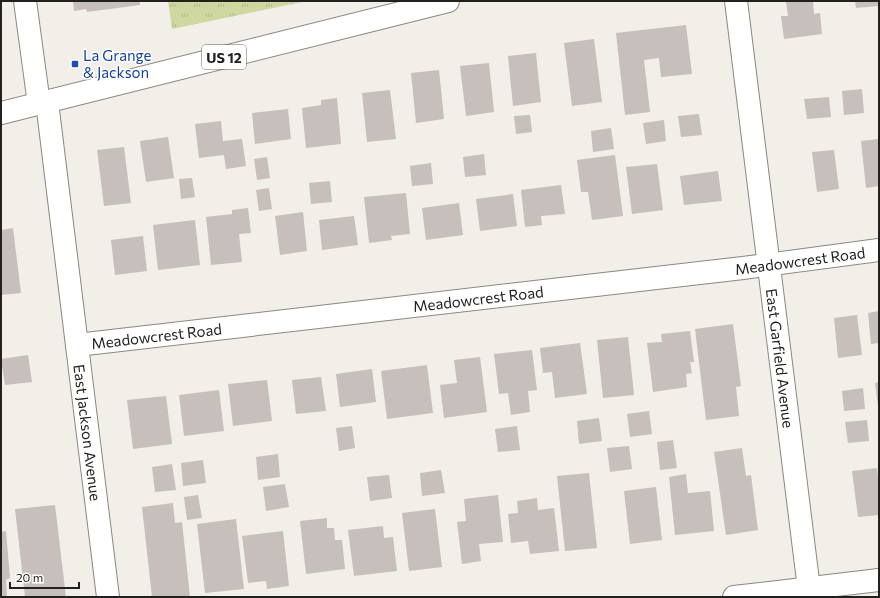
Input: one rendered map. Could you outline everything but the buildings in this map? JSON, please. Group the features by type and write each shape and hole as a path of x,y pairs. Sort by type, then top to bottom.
{"street":[{"name":"East Jackson Avenue","path":"25,1 43,103 77,345 108,597"},
{"name":"US 12","path":"1,113 448,1"},
{"name":"East Garfield Avenue","path":"736,1 810,593"},
{"name":"Meadowcrest Road","path":"77,345 768,265 879,250"},
{"path":"734,597 810,593 879,580"}],"green space":[{"path":"168,1 307,1 172,29"}],"place":[{"name":"La Grange & Jackson","path":"75,64"}]}
